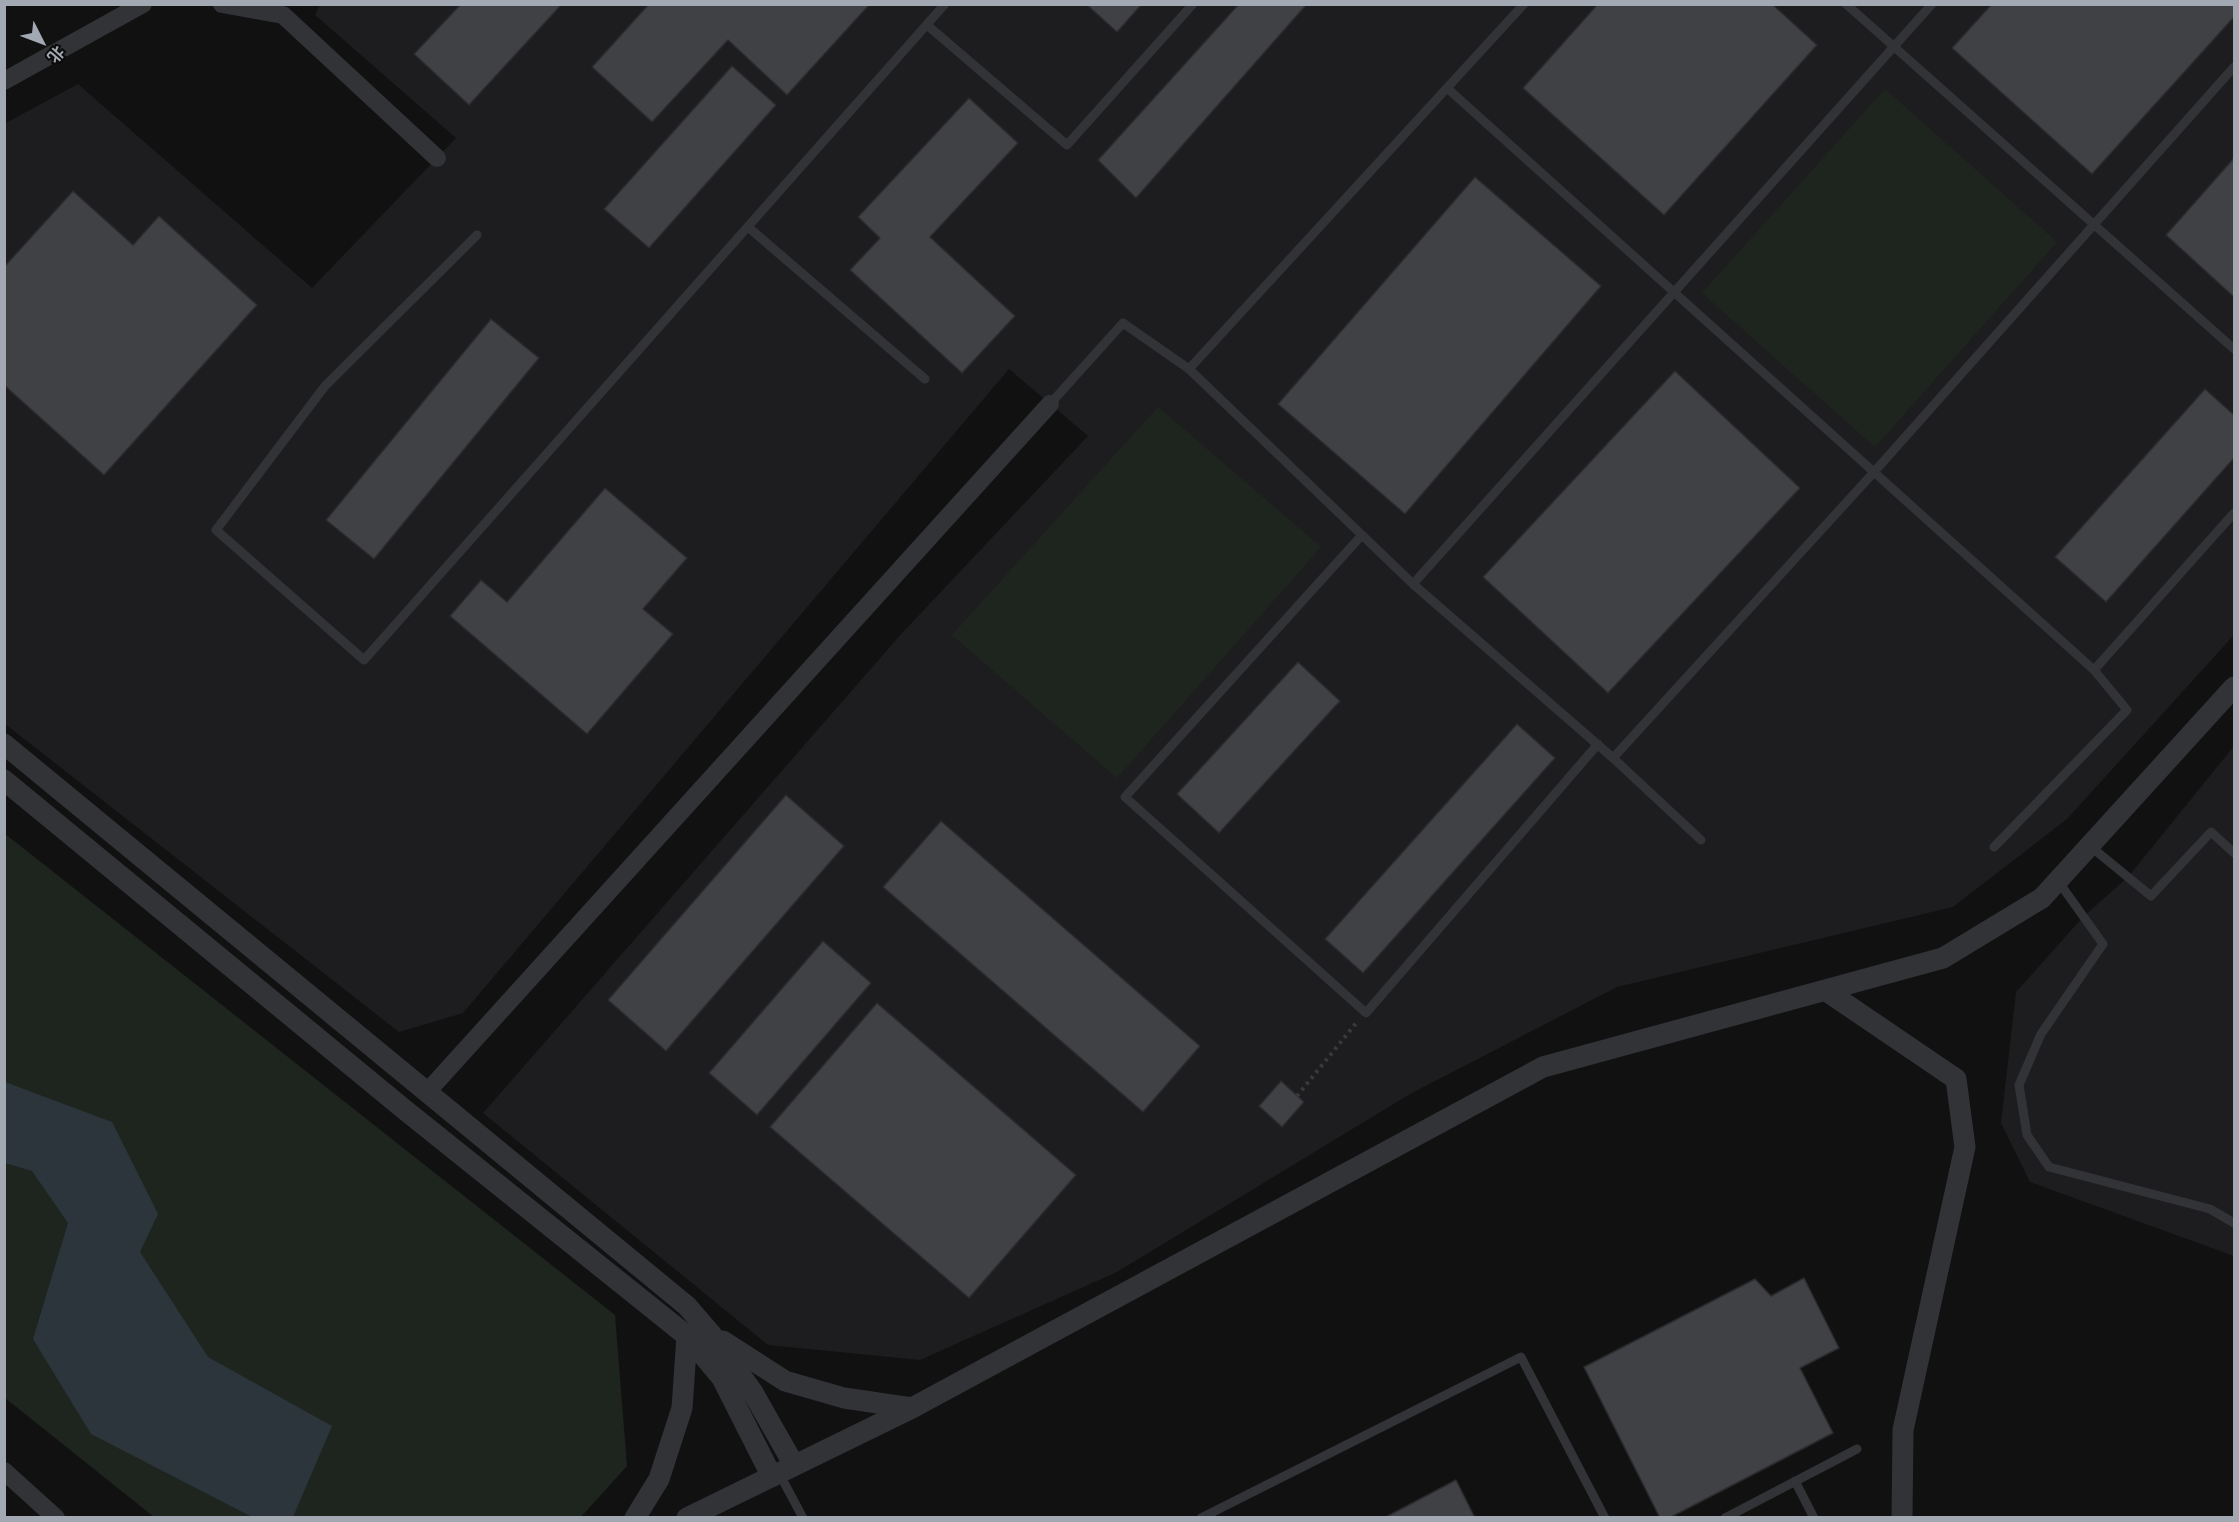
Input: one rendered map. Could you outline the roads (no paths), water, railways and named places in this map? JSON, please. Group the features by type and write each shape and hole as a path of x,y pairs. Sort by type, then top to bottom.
{"street":[{"path":"4,81 143,4"},
{"path":"222,4 284,10 437,158"},
{"path":"428,1091 1050,404"},
{"path":"687,1518 912,1408 1543,1067 1943,958 2043,898 2235,687"},
{"path":"4,744 687,1306 712,1335 752,1391 782,1472"},
{"path":"4,780 405,1110 687,1336 722,1378 782,1472"},
{"path":"1825,990 1956,1079 1965,1147 1903,1430 1902,1518"},
{"path":"712,1335 785,1381 844,1398 912,1408"},
{"path":"635,1518 659,1479 682,1408 687,1336"},
{"path":"4,1471 56,1518"}],"lane":[{"path":"477,235 325,386 216,530 364,660 945,4"},
{"path":"927,25 1067,145 1193,4"},
{"path":"1189,369 1524,4"},
{"path":"1846,4 2235,349"},
{"path":"1413,584 1932,4"},
{"path":"1613,758 1875,471 2235,67"},
{"path":"1447,88 2094,670 2127,710 1994,847"},
{"path":"748,227 925,379"},
{"path":"1050,404 1123,323 1189,369 1413,584 1598,744 1701,840"},
{"path":"2094,670 2235,513"},
{"path":"1362,535 1125,797 1366,1013 1598,744"},
{"path":"2090,846 2151,896 2211,832 2235,853"},
{"path":"2058,881 2103,944 2041,1034 2019,1085 2027,1135 2049,1167 2210,1209 2235,1223"},
{"path":"1202,1517 1521,1357 1605,1518"},
{"path":"1725,1518 1857,1449"},
{"path":"782,1472 802,1518"},
{"path":"1795,1481 1814,1518"}]}
